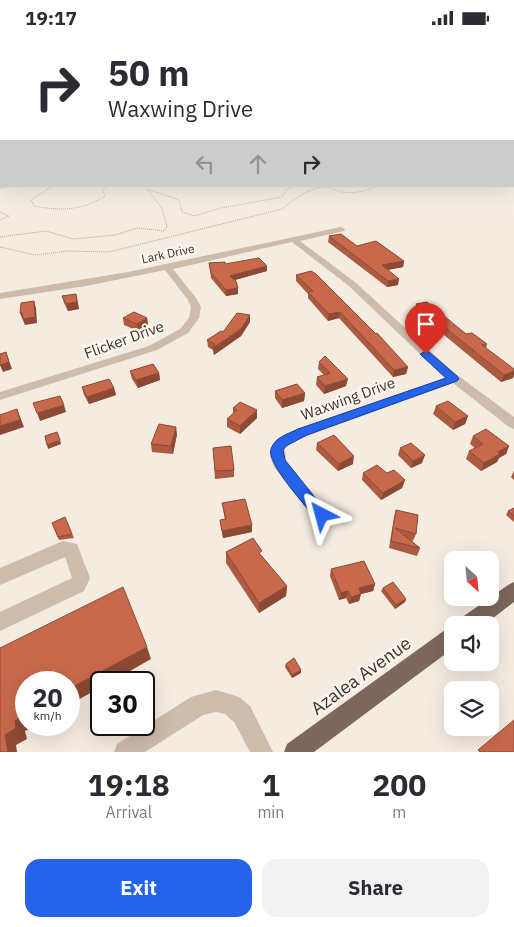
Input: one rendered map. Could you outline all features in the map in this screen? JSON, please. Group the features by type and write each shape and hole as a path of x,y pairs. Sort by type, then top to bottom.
{"main road":[{"path":"480,616 514,591"},
{"name":"Azalea Avenue","path":"295,752 444,643"}],"street":[{"name":"Lark Drive","path":"0,296 78,285 340,229"},
{"path":"293,239 352,285 453,379 514,424"},
{"name":"Flicker Drive","path":"0,397 153,348 184,331 194,318 196,307 187,292 167,267"},
{"name":"Waxwing Drive","path":"322,515 280,463 277,450 281,443 303,432 453,379"},
{"path":"0,577 63,549 71,549 82,578 78,585 0,622"},
{"path":"125,752 200,705 216,701 231,705 242,714 262,752"}],"path":[{"path":"52,187 31,201 34,206 69,210 92,205 105,196 103,191 107,187"},
{"path":"0,237 46,231 73,239 115,235 137,228 164,231 166,219 162,208 147,189 179,200 182,212 195,216 221,208 282,197 286,190 293,187"},
{"path":"0,247 35,255 68,251 109,252 282,209 290,202 315,188 322,187"},
{"path":"331,187 339,191 356,193 374,187"},
{"path":"0,212 9,216 0,220"}],"building":[{"path":"341,234 357,246 376,241 404,261 382,265 399,279 388,281 329,236"},
{"path":"259,258 267,266 230,276 236,281 238,288 226,290 211,273 209,263 225,262 225,264"},
{"path":"311,271 377,333 408,367 394,370 340,312 329,314 308,292 313,291 296,275"},
{"path":"76,294 77,302 66,304 62,296"},
{"path":"34,301 35,317 23,319 22,313 20,313 21,303"},
{"path":"427,302 466,334 472,333 487,344 482,345 514,369 514,371 504,375 416,304"},
{"path":"134,312 147,318 137,324 123,318"},
{"path":"237,313 250,315 241,329 213,348 215,344 207,340 221,331 223,332"},
{"path":"6,352 9,362 0,365 0,354"},
{"path":"325,356 348,379 325,386 317,377 330,373 319,362"},
{"path":"153,364 159,373 136,380 130,371"},
{"path":"109,379 114,388 87,397 82,387"},
{"path":"297,384 305,393 282,400 275,391"},
{"path":"60,396 64,405 37,413 33,403"},
{"path":"448,401 468,416 455,422 436,406"},
{"path":"240,402 257,410 240,426 227,419 237,410 233,408"},
{"path":"17,409 20,420 0,426 0,415"},
{"path":"159,424 176,427 171,446 151,444"},
{"path":"486,429 509,446 498,452 500,454 484,463 469,451 483,444 473,436"},
{"path":"57,432 60,440 47,445 45,436"},
{"path":"334,435 354,456 339,464 317,443"},
{"path":"411,443 425,455 413,461 400,448"},
{"path":"231,446 234,470 215,471 213,448"},
{"path":"377,465 387,473 394,470 405,480 383,493 363,473"},
{"path":"245,499 252,525 222,531 220,520 226,519 222,503"},
{"path":"514,508 514,516 508,511"},
{"path":"396,510 418,515 416,534 395,528 420,548 391,541"},
{"path":"65,517 72,534 58,537 52,523"},
{"path":"253,538 262,551 259,553 287,586 259,603 226,552"},
{"path":"364,561 375,584 359,588 361,594 351,597 348,591 341,593 331,569"},
{"path":"393,582 406,599 396,605 383,588"},
{"path":"123,587 147,647 102,671 90,671 90,678 80,683 80,671 15,671 15,729 5,735 8,752 0,752 0,648"},
{"path":"294,658 301,670 292,675 286,664"},
{"path":"514,720 514,752 480,752 478,750 495,736 499,736 499,732"}],"route":[{"path":"322,515 280,463 277,450 281,443 285,439 303,432 453,379 426,354"}]}
